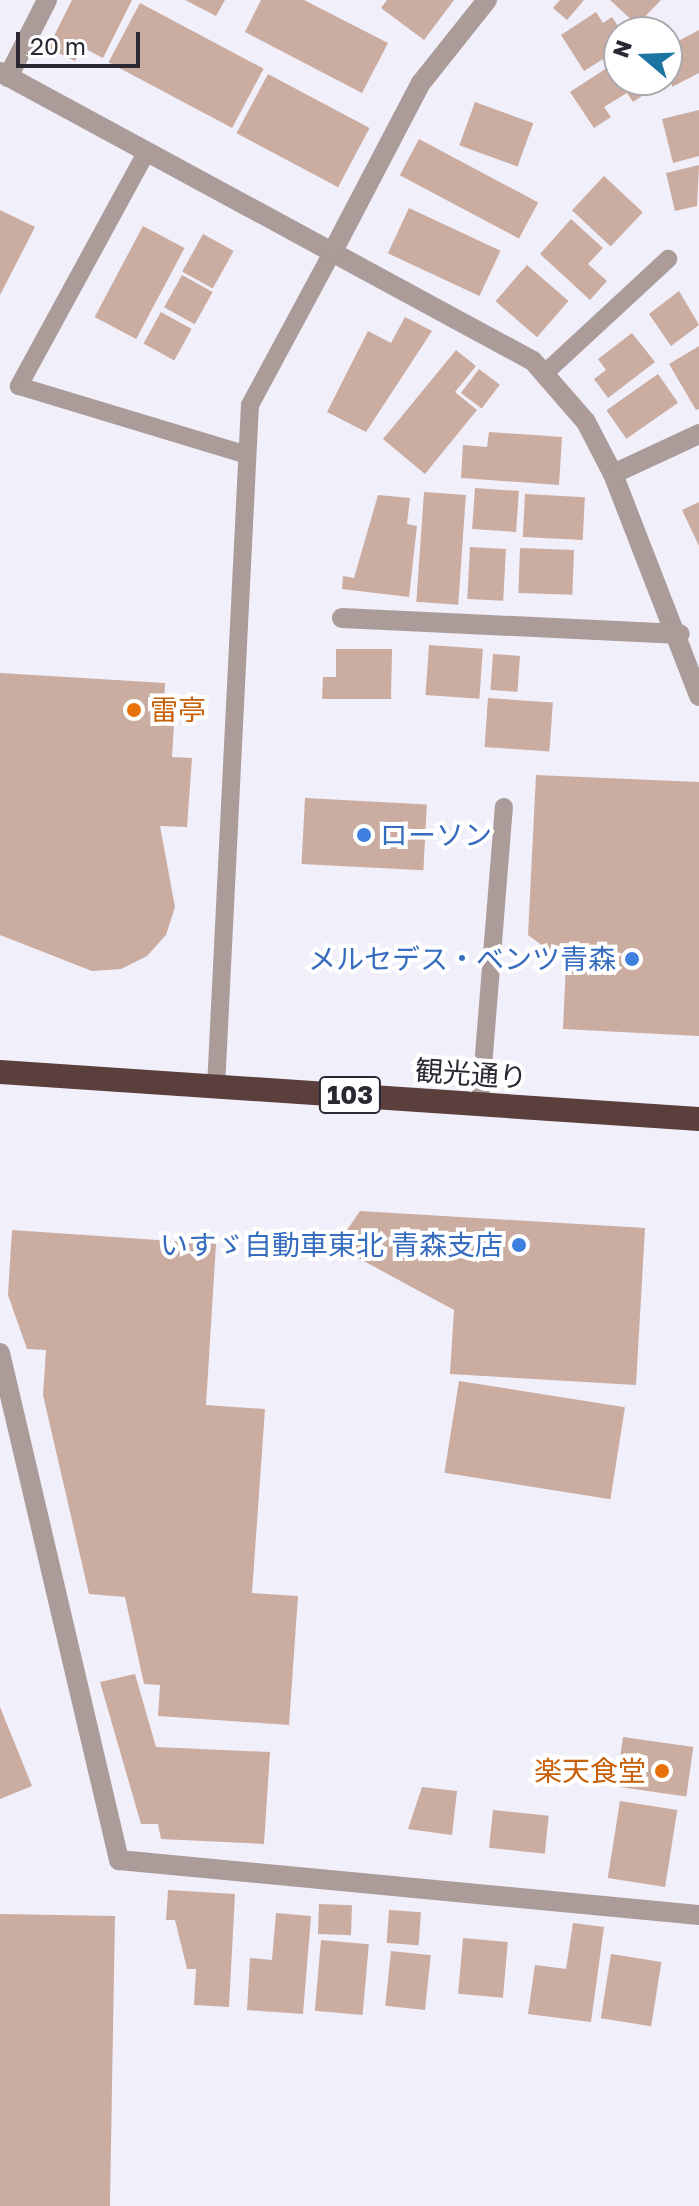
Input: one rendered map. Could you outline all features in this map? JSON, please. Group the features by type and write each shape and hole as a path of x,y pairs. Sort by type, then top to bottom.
{"highway":[{"name":"観光通り","path":"0,1072 699,1119"}],"street":[{"path":"47,0 4,74 333,251 545,373 586,422 613,474 694,667 699,696"},
{"path":"333,251 421,83 487,0"},
{"path":"613,474 699,434"},
{"path":"342,618 680,634"},
{"path":"0,1353 8,1412 119,1860 699,1915"}],"lane":[{"path":"147,151 19,386 247,455"},
{"path":"216,1087 250,405 333,251"},
{"path":"545,373 668,259"},
{"path":"480,1104 504,807"}],"building":[{"path":"72,0 132,0 103,58 82,47 75,61 48,48"},
{"path":"185,0 225,0 216,16"},
{"path":"261,0 304,0 388,43 362,93 245,32"},
{"path":"387,0 454,0 424,40 381,8"},
{"path":"560,0 584,0 567,20 553,8"},
{"path":"610,0 661,0 646,16 627,16"},
{"path":"140,3 264,69 232,128 109,62"},
{"path":"596,12 603,23 603,59 584,71 561,35"},
{"path":"699,30 699,73 683,81 683,38"},
{"path":"603,70 603,96 622,96 604,107 611,117 594,128 570,92"},
{"path":"268,74 370,128 338,187 237,133"},
{"path":"475,102 533,123 518,166 459,145"},
{"path":"699,110 699,156 673,163 662,119"},
{"path":"419,139 538,202 519,239 400,175"},
{"path":"699,165 697,206 675,211 666,173"},
{"path":"604,176 643,212 611,247 572,210"},
{"path":"409,208 501,251 479,296 388,253"},
{"path":"0,210 35,227 0,295"},
{"path":"571,219 603,248 588,264 607,281 590,300 540,254"},
{"path":"143,226 184,248 136,339 95,317"},
{"path":"203,234 234,251 213,289 182,272"},
{"path":"527,265 569,301 537,337 496,301"},
{"path":"182,275 213,292 195,324 164,307"},
{"path":"679,291 699,325 671,346 649,314"},
{"path":"161,312 192,329 174,360 144,343"},
{"path":"405,317 432,331 366,432 327,412 368,331 391,343"},
{"path":"632,333 655,362 608,398 594,379 606,370 598,359"},
{"path":"699,346 699,409 696,410 669,364"},
{"path":"456,350 476,366 455,392 477,410 425,474 383,439"},
{"path":"479,369 500,385 482,409 461,393"},
{"path":"658,374 678,403 626,439 606,410"},
{"path":"489,432 562,437 559,485 461,478 463,445 487,447"},
{"path":"475,488 519,491 516,532 472,529"},
{"path":"424,492 466,495 458,605 416,602"},
{"path":"525,494 585,497 583,540 523,537"},
{"path":"378,495 410,498 407,524 417,526 409,597 342,589 343,576 354,578"},
{"path":"699,502 699,546 682,510"},
{"path":"470,547 506,549 503,601 467,599"},
{"path":"520,548 574,550 572,595 518,593"},
{"path":"429,645 483,649 479,699 426,695"},
{"path":"336,649 392,649 391,699 322,699 323,677 336,677"},
{"path":"493,654 520,656 517,692 490,690"},
{"path":"0,673 165,683 164,706 175,707 172,757 192,758 187,827 160,826 175,907 166,935 147,956 121,969 92,971 0,935"},
{"path":"488,698 553,703 549,751 485,747"},
{"path":"536,775 699,782 699,1036 563,1029 566,963 528,935"},
{"name":"ローソン","path":"305,798 427,804 423,870 302,864"},
{"path":"360,1211 645,1228 636,1385 450,1374 454,1310 336,1246"},
{"path":"12,1230 216,1244 206,1405 265,1409 252,1593 298,1596 289,1725 158,1716 160,1685 144,1684 125,1597 89,1594 43,1395 46,1350 27,1349 8,1295"},
{"path":"459,1381 625,1407 610,1499 444,1473"},
{"path":"135,1674 156,1747 270,1752 264,1844 161,1839 158,1824 141,1824 100,1682"},
{"path":"0,1707 32,1786 0,1799"},
{"path":"623,1737 693,1747 686,1796 616,1787"},
{"path":"422,1787 457,1791 452,1835 408,1829"},
{"path":"620,1801 677,1810 665,1887 608,1878"},
{"path":"493,1810 549,1816 545,1854 489,1848"},
{"path":"168,1890 235,1894 229,2007 194,2005 196,1969 187,1969 175,1920 166,1920"},
{"path":"319,1904 352,1905 351,1935 318,1934"},
{"path":"389,1910 421,1912 419,1945 387,1943"},
{"path":"276,1913 311,1916 303,2014 247,2010 250,1958 272,1960"},
{"path":"0,1914 115,1916 110,2206 0,2206"},
{"path":"573,1923 604,1927 591,2022 528,2014 535,1965 566,1969"},
{"path":"463,1938 508,1942 503,1998 458,1994"},
{"path":"321,1940 369,1944 363,2015 315,2011"},
{"path":"391,1951 431,1955 425,2010 385,2006"},
{"path":"611,1954 661,1962 651,2026 601,2018"}],"place":[{"name":"雷亭","path":"134,710"},
{"name":"ローソン","path":"364,835"},
{"name":"メルセデス・ベンツ青森","path":"632,959"},
{"name":"いすゞ自動車東北 青森支店","path":"519,1245"},
{"name":"楽天食堂","path":"662,1771"}]}
